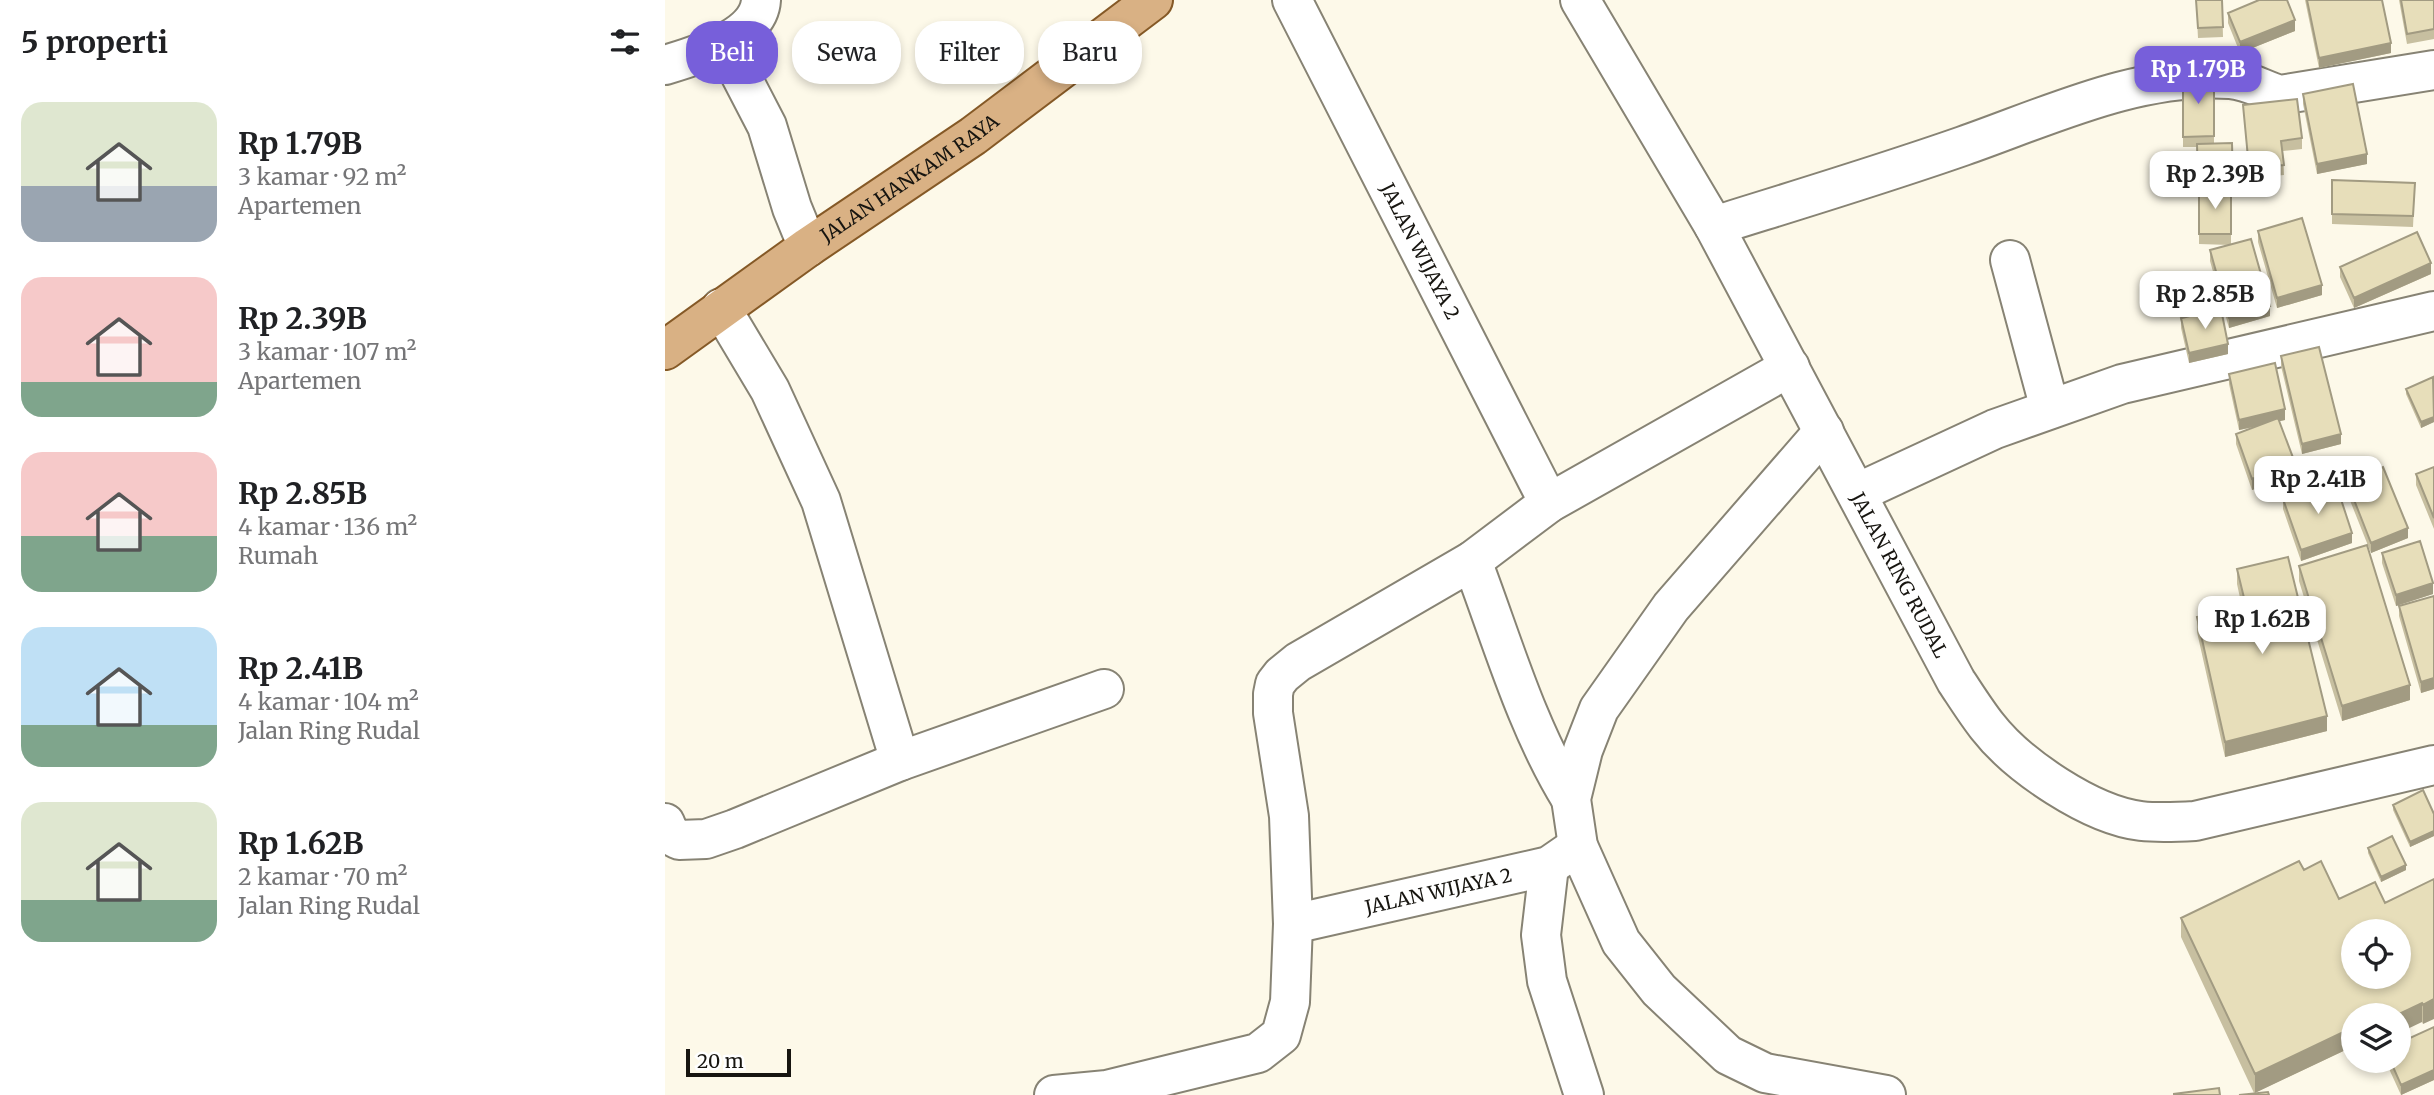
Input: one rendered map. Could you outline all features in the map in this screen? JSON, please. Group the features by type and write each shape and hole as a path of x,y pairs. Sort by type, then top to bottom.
{"main road":[{"name":"JALAN HANKAM RAYA","path":"665,351 808,247 973,136 1153,0"}],"street":[{"path":"755,21 761,10 761,0"},
{"name":"JALAN WIJAYA 2","path":"1292,0 1549,503"},
{"name":"JALAN RING RUDAL","path":"1580,0 1714,226 1957,681 1988,727 2023,761 2078,800 2107,813 2139,821 2196,821 2434,765"},
{"path":"665,65 686,63"},
{"path":"1714,226 2150,83 2230,79 2246,81 2280,95 2434,70"},
{"path":"747,84 767,126 792,208 808,247"},
{"path":"2010,260 2050,409"},
{"path":"721,308 770,390 821,501 900,761"},
{"path":"1857,493 1995,429 2122,384 2434,311"},
{"path":"1054,1095 1107,1090 1258,1053 1282,1035 1290,1002 1293,924 1289,816 1273,713 1275,684 1282,675 1298,662 1472,561 1549,503 1790,368"},
{"path":"1584,1095 1547,981 1541,935 1563,856 1571,799 1583,750 1599,709 1671,607 1823,430"},
{"path":"1472,561 1531,718 1554,772 1571,799"},
{"path":"665,823 670,835 679,840 706,839 735,830 900,761 1104,689"},
{"path":"1563,856 1621,942 1659,990 1728,1055 1765,1073 1885,1095"},
{"name":"JALAN WIJAYA 2","path":"1293,924 1563,856"}],"building":[{"path":"2196,0 2222,0 2223,27 2198,28"},
{"path":"2259,0 2287,0 2295,20 2240,42 2228,13"},
{"path":"2307,0 2382,0 2391,43 2319,58"},
{"path":"2401,0 2434,0 2434,29 2407,34"},
{"path":"2183,76 2214,76 2214,136 2183,137"},
{"path":"2353,84 2367,154 2317,164 2303,94"},
{"path":"2297,99 2302,138 2281,141 2284,165 2249,168 2243,105"},
{"path":"2232,143 2233,185 2198,186 2197,144"},
{"path":"2332,180 2415,183 2413,216 2332,214"},
{"path":"2199,189 2231,189 2231,234 2199,234"},
{"path":"2302,218 2322,285 2277,298 2258,231"},
{"path":"2417,232 2431,263 2354,298 2340,267"},
{"path":"2251,239 2270,306 2229,318 2210,250"},
{"path":"2207,278 2214,310 2182,318 2174,286"},
{"path":"2221,309 2228,344 2189,353 2181,318"},
{"path":"2319,347 2341,434 2302,444 2281,356"},
{"path":"2275,363 2285,409 2239,420 2229,374"},
{"path":"2433,377 2434,417 2421,422 2406,389"},
{"path":"2278,418 2295,463 2252,479 2236,434"},
{"path":"2383,467 2408,528 2371,543 2347,482"},
{"path":"2434,467 2434,518 2416,474"},
{"path":"2335,481 2352,533 2301,550 2283,499"},
{"path":"2420,541 2433,583 2396,595 2382,553"},
{"path":"2367,545 2410,685 2342,706 2299,566"},
{"path":"2288,557 2327,716 2225,742 2197,617 2246,606 2237,569"},
{"path":"2434,596 2434,678 2421,682 2399,606"},
{"path":"2423,790 2434,814 2434,831 2410,842 2393,805"},
{"path":"2392,836 2406,865 2381,877 2368,848"},
{"path":"2299,861 2304,870 2321,861 2339,899 2375,882 2385,903 2434,879 2434,999 2411,1008 2411,1003 2341,1003 2341,1033 2255,1074 2181,918"},
{"path":"2434,1027 2434,1070 2401,1085 2396,1073 2411,1073 2411,1038"},
{"path":"2219,1088 2220,1095 2174,1095 2174,1094"},
{"path":"2268,1092 2269,1095 2239,1095"}]}
